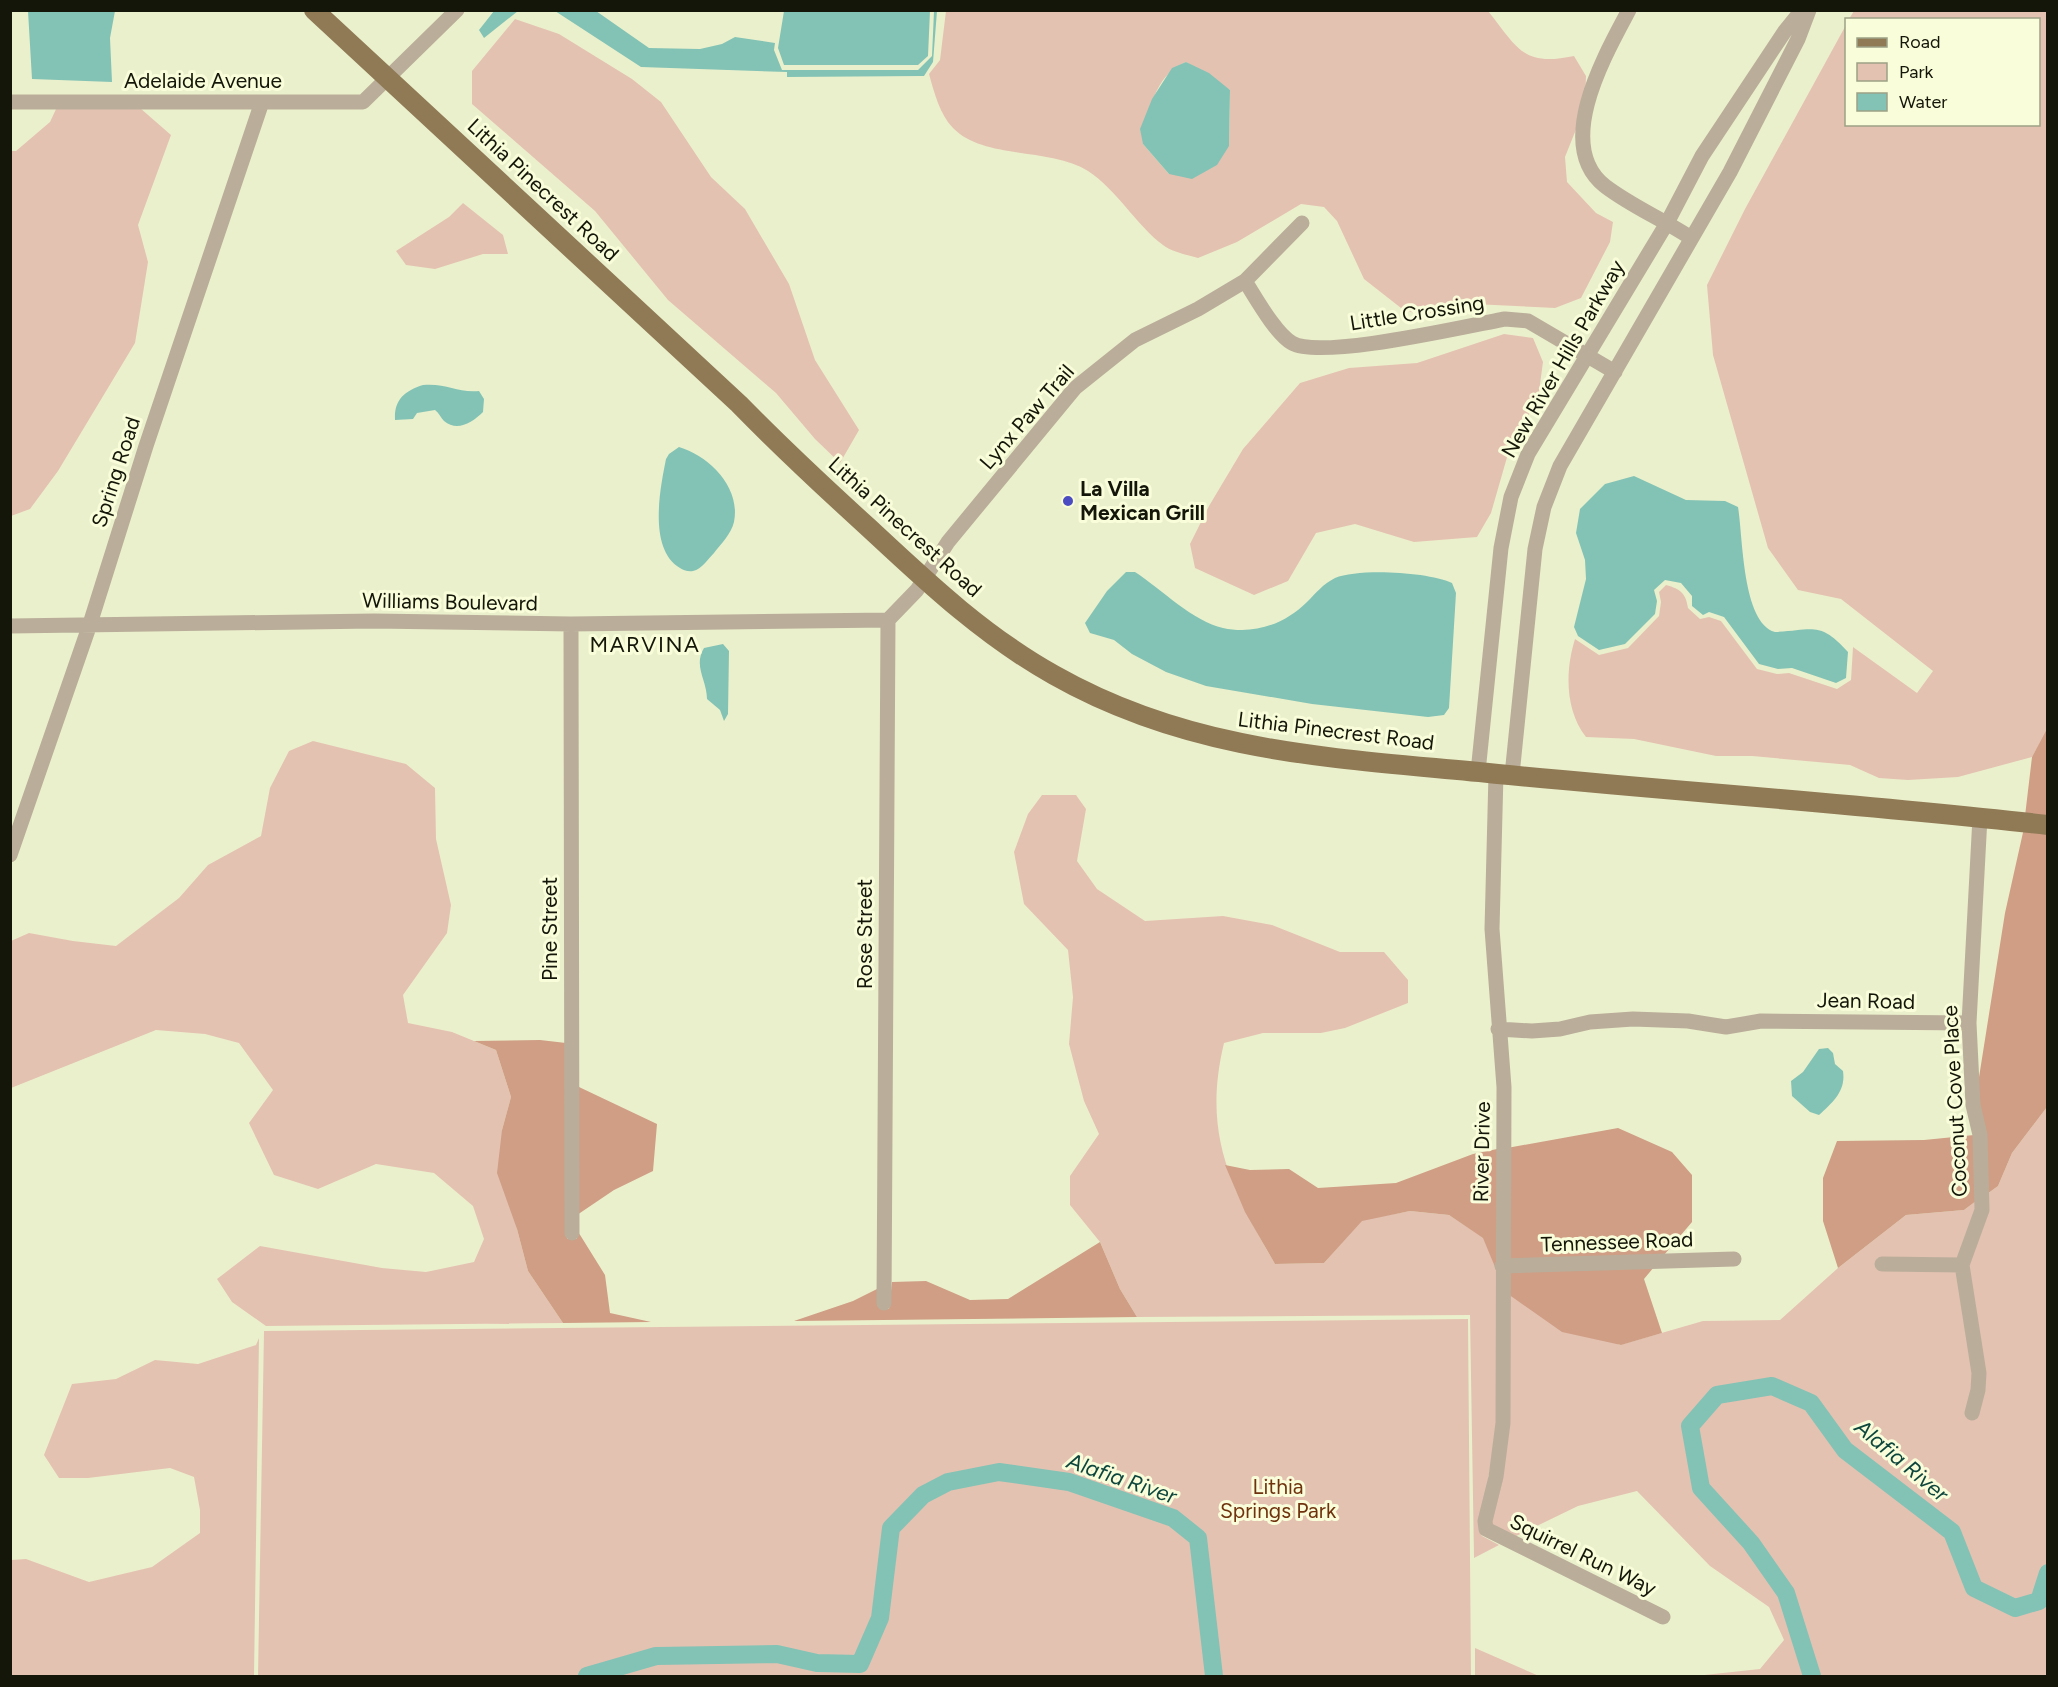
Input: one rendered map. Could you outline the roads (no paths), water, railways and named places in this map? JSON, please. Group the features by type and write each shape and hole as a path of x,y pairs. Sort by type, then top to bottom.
{"main road":[{"name":"Lithia Pinecrest Road","path":"314,10 739,404 779,446 927,575 961,611 1024,657 1088,693 1152,719 1213,738 1274,751 1496,769 2048,825"}],"street":[{"name":"Adelaide Avenue","path":"10,102 363,102 457,10"},
{"path":"1629,10 1598,68 1584,118 1584,158 1604,185 1691,238"},
{"name":"New River Hills Parkway","path":"1496,769 1501,548 1511,497 1528,454 1667,223 1702,156 1785,31 1802,10"},
{"path":"1496,769 1535,549 1544,507 1560,466 1762,111 1798,39 1809,10"},
{"name":"Spring Road","path":"10,855 89,627 146,446 261,102"},
{"name":"Lynx Paw Trail","path":"927,575 948,542 1075,388 1135,340 1198,309 1245,281 1302,223"},
{"name":"Little Crossing","path":"1245,281 1272,321 1292,343 1310,348 1340,347 1505,319 1528,321 1588,354 1615,372"},
{"path":"888,620 927,575"},
{"name":"Williams Boulevard","path":"10,626 89,627 374,621 571,624 888,620"},
{"name":"Rose Street","path":"884,1303 888,620"},
{"name":"Pine Street","path":"571,624 572,1233"},
{"name":"River Drive","path":"1486,1529 1485,1521 1496,1477 1503,1423 1503,1088 1492,929 1496,769"},
{"name":"Coconut Cove Place","path":"1972,1413 1978,1390 1979,1373 1962,1264 1982,1210 1980,1135 1973,1105 1969,1023 1980,817"},
{"name":"Jean Road","path":"1498,1029 1532,1031 1560,1029 1590,1022 1633,1019 1688,1021 1726,1027 1763,1021 1969,1023"},
{"name":"Tennessee Road","path":"1502,1266 1734,1259"},
{"path":"1882,1264 1962,1264"},
{"name":"Squirrel Run Way","path":"1486,1529 1663,1617"}],"water":[{"path":"28,11 115,11 110,38 112,82 32,79"},
{"path":"494,11 518,11 484,38 479,30"},
{"path":"555,11 596,11 649,48 700,49 722,44 735,37 775,43 774,50 782,70 918,70 932,56 934,11 937,11 933,62 924,76 787,77 787,72 641,67"},
{"path":"784,11 930,11 928,56 918,65 784,65 778,48"},
{"path":"1186,62 1209,73 1230,90 1229,146 1217,165 1192,179 1169,174 1143,144 1140,129 1152,99 1172,68"},
{"path":"423,385 479,391 484,399 483,412 469,423 459,426 444,421 435,410 417,413 413,419 395,420 396,407 401,397 410,390"},
{"path":"679,447 690,451 711,465 728,485 735,509 734,522 726,539 702,566 691,571 681,569 670,559 663,547 660,533 659,502 666,459"},
{"path":"1634,476 1686,500 1725,501 1738,507 1746,577 1756,613 1764,625 1775,632 1808,629 1830,636 1848,652 1846,678 1836,683 1792,668 1778,669 1759,664 1724,617 1709,612 1703,615 1692,606 1692,596 1681,583 1665,580 1654,590 1657,601 1655,614 1625,644 1599,650 1578,636 1574,627 1586,579 1585,560 1576,533 1580,509 1605,484"},
{"path":"1126,572 1135,572 1178,604 1212,625 1235,630 1257,629 1279,622 1298,610 1327,583 1346,575 1376,572 1411,574 1452,583 1456,593 1449,708 1444,715 1428,717 1312,704 1206,686 1166,672 1132,654 1114,640 1090,633 1085,623 1107,591"},
{"path":"723,644 729,651 728,714 724,721 720,710 707,699 700,667 704,648"},
{"path":"1828,1048 1833,1053 1835,1064 1843,1071 1843,1078 1837,1096 1819,1115 1810,1112 1792,1096 1791,1081 1803,1072 1819,1049"}],"waterway":[{"name":"Alafia River","path":"1812,1676 1786,1593 1751,1543 1701,1488 1690,1426 1717,1395 1772,1386 1811,1403 1845,1450 1952,1532 1974,1588 2015,1608 2039,1601 2048,1573"},
{"name":"Alafia River","path":"587,1676 656,1656 777,1654 817,1663 860,1664 880,1618 891,1528 923,1495 948,1482 999,1472 1069,1482 1173,1518 1198,1538 1214,1676"}],"place":[{"name":"La Villa Mexican Grill","path":"1068,501"}],"district":[{"name":"MARVINA","path":"645,644"}],"park label":[{"name":"Lithia Springs Park","path":"1278,1499"}]}
